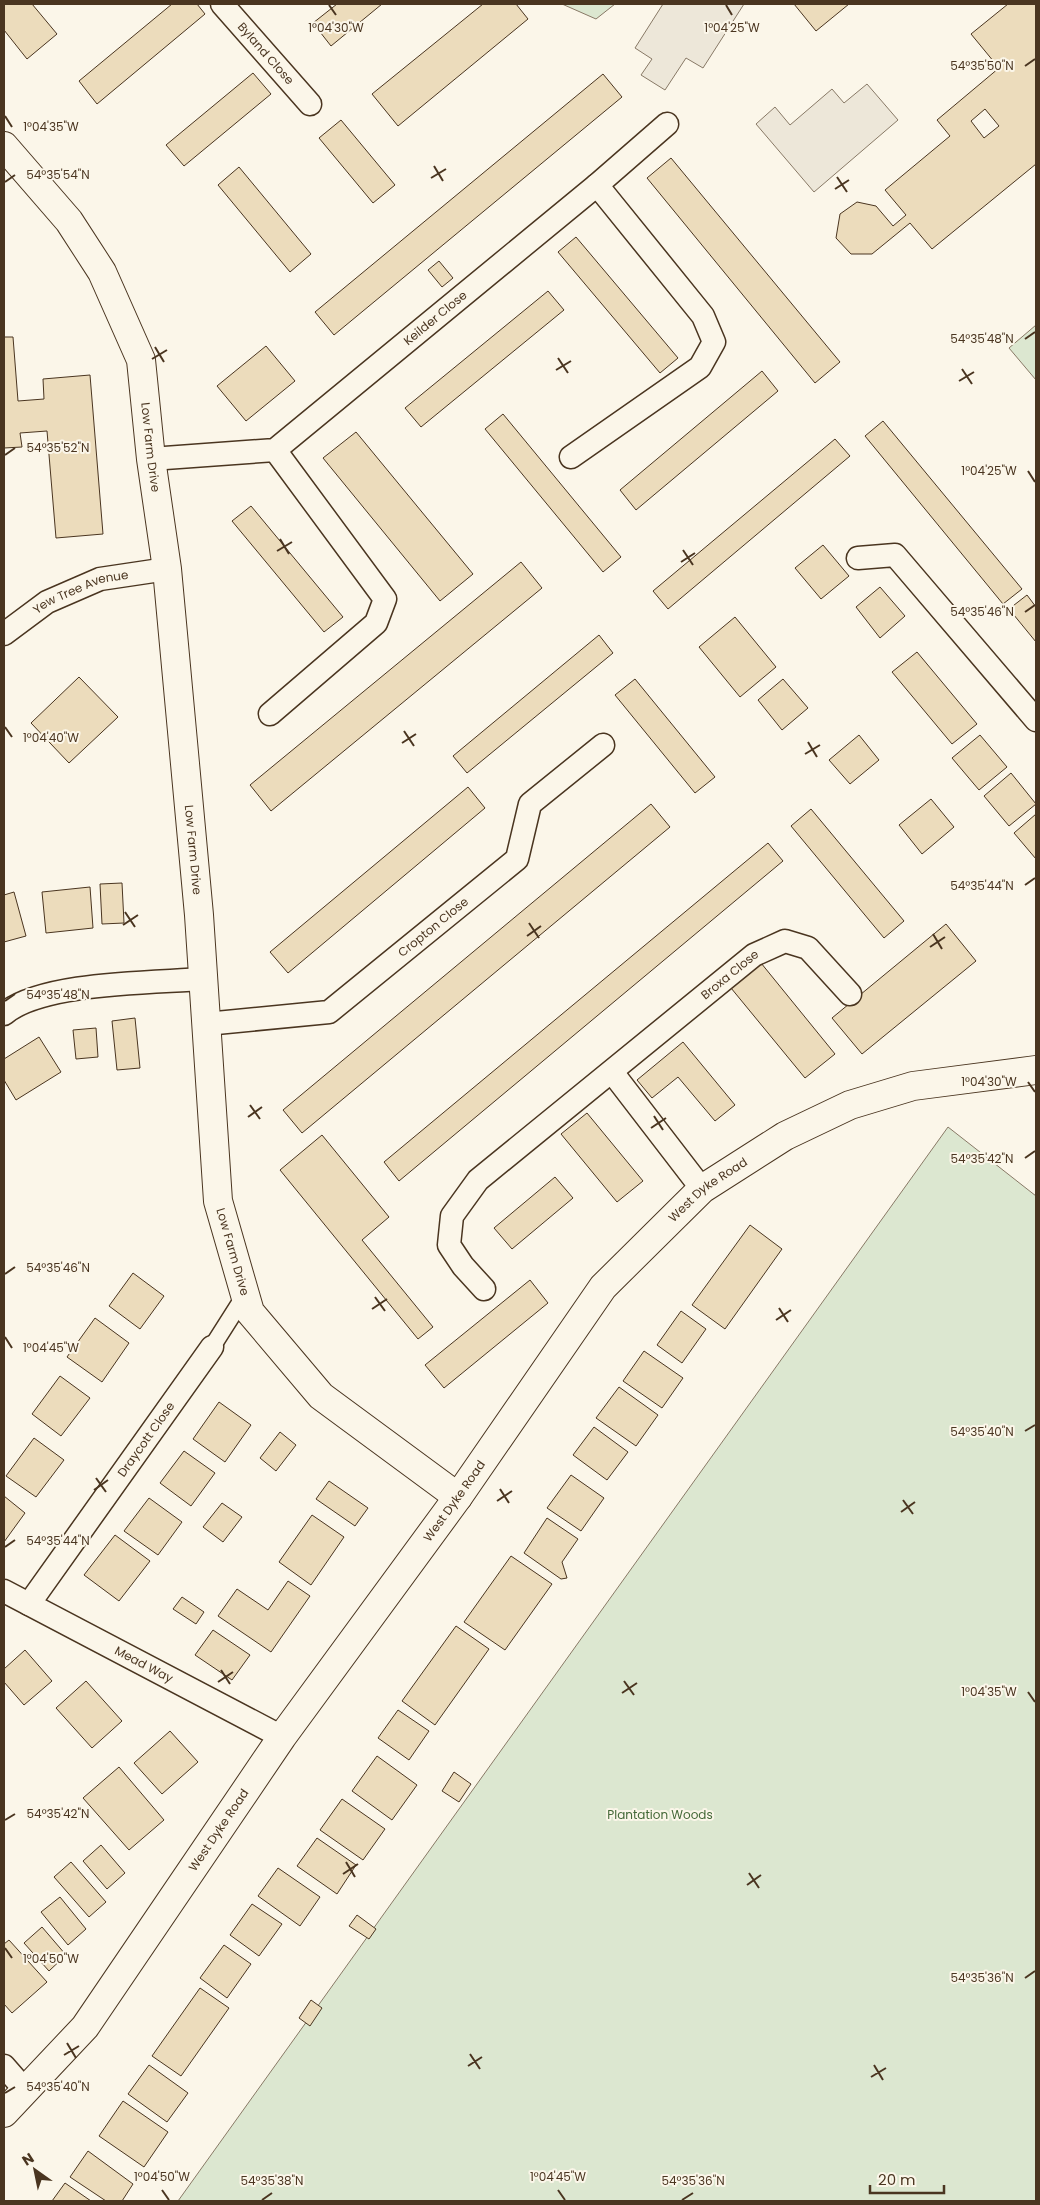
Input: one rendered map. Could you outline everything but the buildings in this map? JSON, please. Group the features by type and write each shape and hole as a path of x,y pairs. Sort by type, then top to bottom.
{"street":[{"name":"Byland Close","path":"222,4 310,104"},
{"name":"Keilder Close","path":"275,450 597,185 667,124"},
{"name":"Low Farm Drive","path":"4,146 69,221 102,272 141,360 151,460 167,569 203,979 218,1201 250,1312 320,1396 458,1497"},
{"path":"571,457 700,367 714,342 703,316 597,185"},
{"path":"151,460 275,450 385,599 376,623 270,714"},
{"path":"858,558 895,555 1036,720"},
{"name":"Yew Tree Avenue","path":"4,633 47,602 100,580 167,569"},
{"name":"Cropton Close","path":"206,1024 328,1012 517,859 530,804 602,745"},
{"name":"Broxa Close","path":"484,1289 463,1266 449,1245 452,1216 478,1180 754,955 785,941 808,948 850,994"},
{"path":"4,1014 15,1004 60,990 203,979"},
{"name":"West Dyke Road","path":"4,2113 85,2027 282,1737 458,1497 603,1287 702,1189 785,1136 850,1105 913,1086 1036,1070"},
{"path":"612,1072 702,1189"},
{"path":"212,1347 245,1295"},
{"name":"Draycott Close","path":"29,1604 212,1347"},
{"name":"Mead Way","path":"4,1591 282,1737"},
{"path":"4,2066 25,2090"}],"green space":[{"path":"562,4 615,4 596,19"},
{"path":"1036,325 1036,380 1009,348"},
{"name":"Plantation Woods","path":"948,1127 1036,1196 1036,2201 178,2201"}],"shaded area":[{"path":"663,4 744,4 703,68 686,58 665,90 641,75 652,59 635,48"},
{"path":"867,84 898,120 814,192 756,124 775,107 790,125 832,89 844,103"}]}
